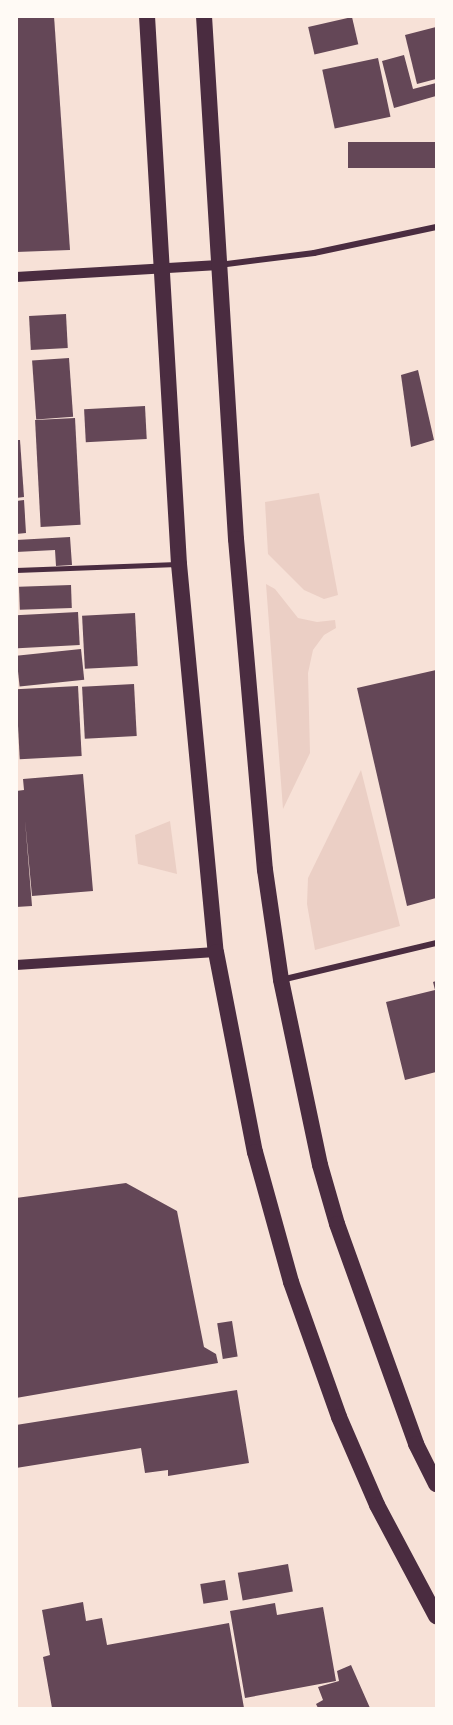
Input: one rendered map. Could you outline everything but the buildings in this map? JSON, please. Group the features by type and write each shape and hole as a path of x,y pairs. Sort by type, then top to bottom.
{"highway":[{"path":"147,16 179,564 216,952 255,1152 291,1282 339,1417 376,1505 436,1616"},
{"path":"204,16 236,539 265,870 281,980 320,1165 337,1224 408,1423 436,1484"}],"street":[{"path":"16,277 219,265 314,253 436,227"},
{"path":"281,980 436,944"},
{"path":"16,965 216,952"}],"lane":[{"path":"16,570 179,564"}],"shaded area":[{"path":"319,493 338,595 324,599 304,590 268,554 265,502"},
{"path":"266,584 275,589 298,618 317,622 335,620 336,628 324,635 313,650 308,673 310,753 283,809"},
{"path":"361,770 400,926 315,950 307,904 308,878"},
{"path":"170,821 177,874 138,864 135,835"}]}
